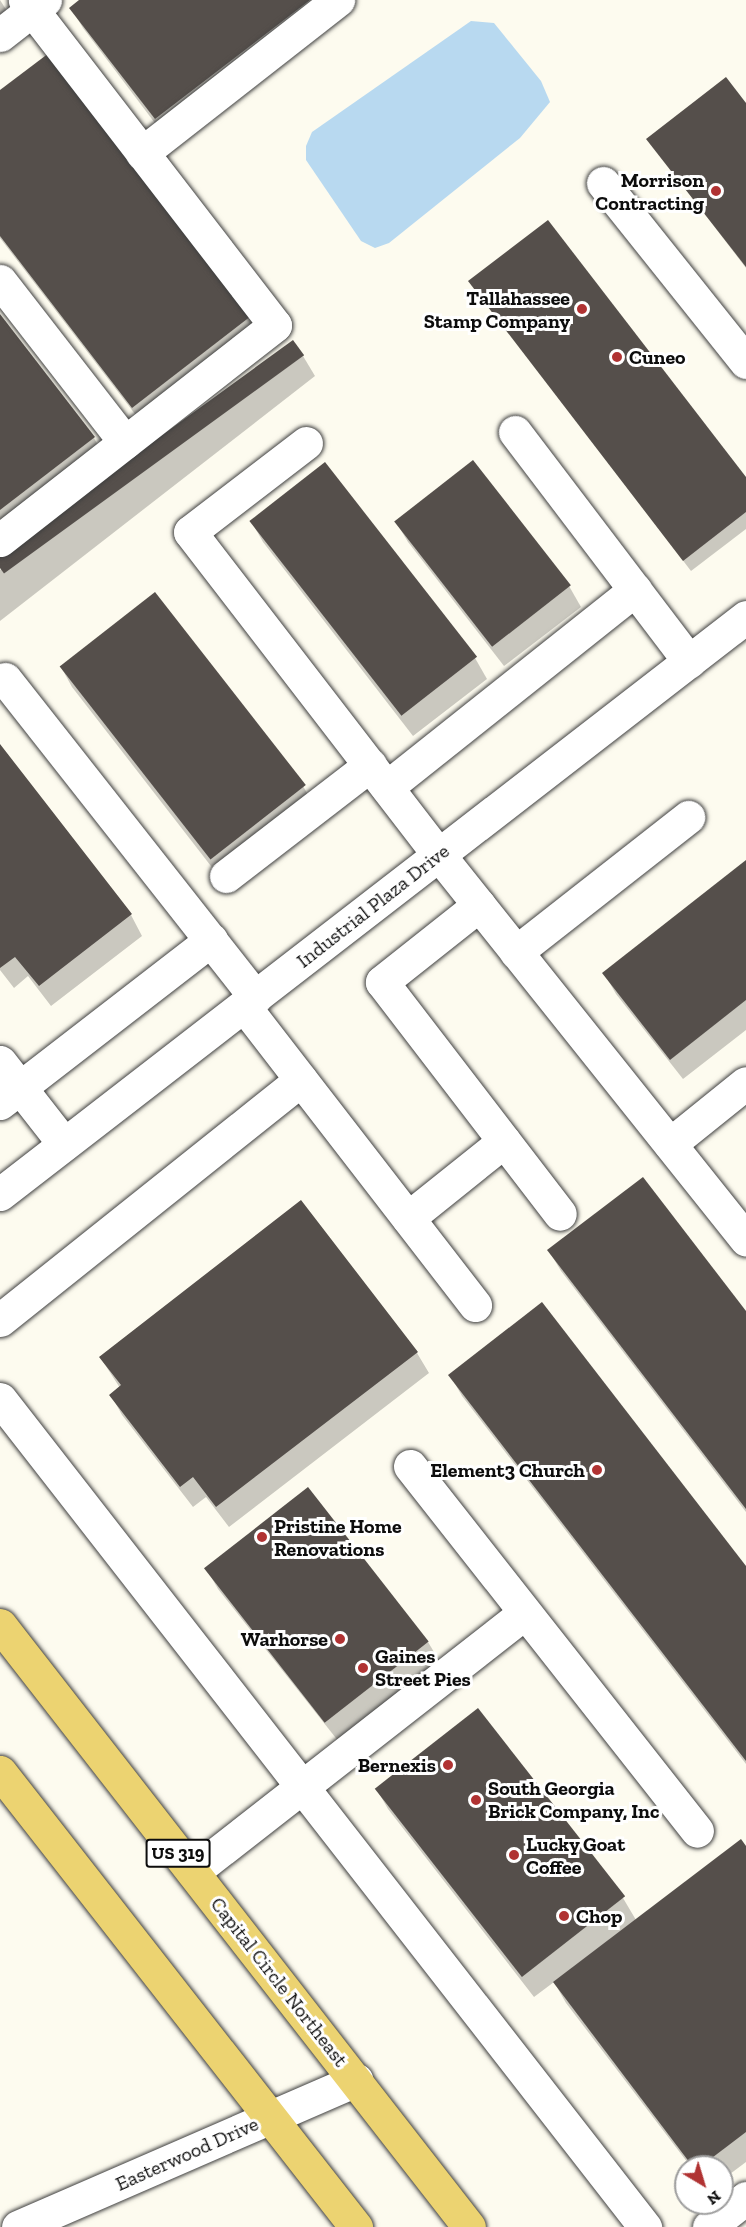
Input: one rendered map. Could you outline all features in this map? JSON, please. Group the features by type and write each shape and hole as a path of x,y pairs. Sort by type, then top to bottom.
{"main road":[{"name":"Capital Circle Northeast","path":"0,1625 468,2227"},
{"path":"0,1772 356,2227"}],"street":[{"path":"142,153 338,0"},
{"path":"0,35 34,3 142,153 275,324 0,540"},
{"path":"603,183 746,362"},
{"path":"0,281 125,442"},
{"path":"515,432 689,661"},
{"path":"306,443 190,532 439,855 746,1240"},
{"path":"226,876 379,776 635,590"},
{"name":"Industrial Plaza Drive","path":"0,1194 746,618"},
{"path":"5,679 211,940 301,1080 476,1305"},
{"path":"516,952 688,818"},
{"path":"479,905 382,982 560,1214"},
{"path":"10,1095 211,940"},
{"path":"0,1062 10,1095 64,1144"},
{"path":"0,1320 301,1080"},
{"path":"670,1144 746,1083"},
{"path":"408,1218 504,1141"},
{"path":"0,1399 645,2227"},
{"path":"410,1466 697,1831"},
{"path":"193,1872 525,1613"},
{"name":"Easterwood Drive","path":"18,2227 356,2080"},
{"path":"709,2227 746,2198"}],"water":[{"path":"471,21 494,23 541,81 550,102 520,138 389,243 375,248 361,241 306,160 306,146 312,132"}],"building":[{"path":"79,0 310,0 155,119 69,8"},
{"path":"49,53 251,316 132,408 0,236 0,90"},
{"path":"726,77 746,103 746,267 646,139"},
{"path":"548,220 746,477 746,512 683,561 468,281"},
{"path":"0,314 95,437 0,510"},
{"path":"293,340 304,355 4,573 0,568 0,553"},
{"path":"473,460 571,585 492,647 394,522"},
{"path":"325,462 477,657 401,716 249,521"},
{"path":"155,592 306,785 210,860 60,666"},
{"path":"0,744 132,914 39,986 15,957 0,968"},
{"path":"746,860 746,1000 670,1060 602,973"},
{"path":"643,1177 746,1311 746,1509 547,1250"},
{"path":"301,1200 418,1352 216,1507 193,1477 180,1487 109,1395 121,1385 99,1357"},
{"name":"Element3 Church","path":"542,1302 746,1566 746,1761 448,1375"},
{"path":"308,1487 429,1641 325,1723 204,1568"},
{"path":"478,1708 625,1896 522,1977 375,1789"},
{"path":"741,1839 746,1846 746,2132 716,2155 684,2155 553,1982"}],"place":[{"name":"Morrison Contracting","path":"716,191"},
{"name":"Tallahassee Stamp Company","path":"582,309"},
{"name":"Cuneo","path":"617,357"},
{"name":"Element3 Church","path":"597,1470"},
{"name":"Pristine Home Renovations","path":"262,1537"},
{"name":"Warhorse","path":"340,1639"},
{"name":"Gaines Street Pies","path":"363,1668"},
{"name":"Bernexis","path":"448,1765"},
{"name":"South Georgia Brick Company, Inc","path":"476,1800"},
{"name":"Lucky Goat Coffee","path":"514,1855"},
{"name":"Chop","path":"564,1916"}]}
